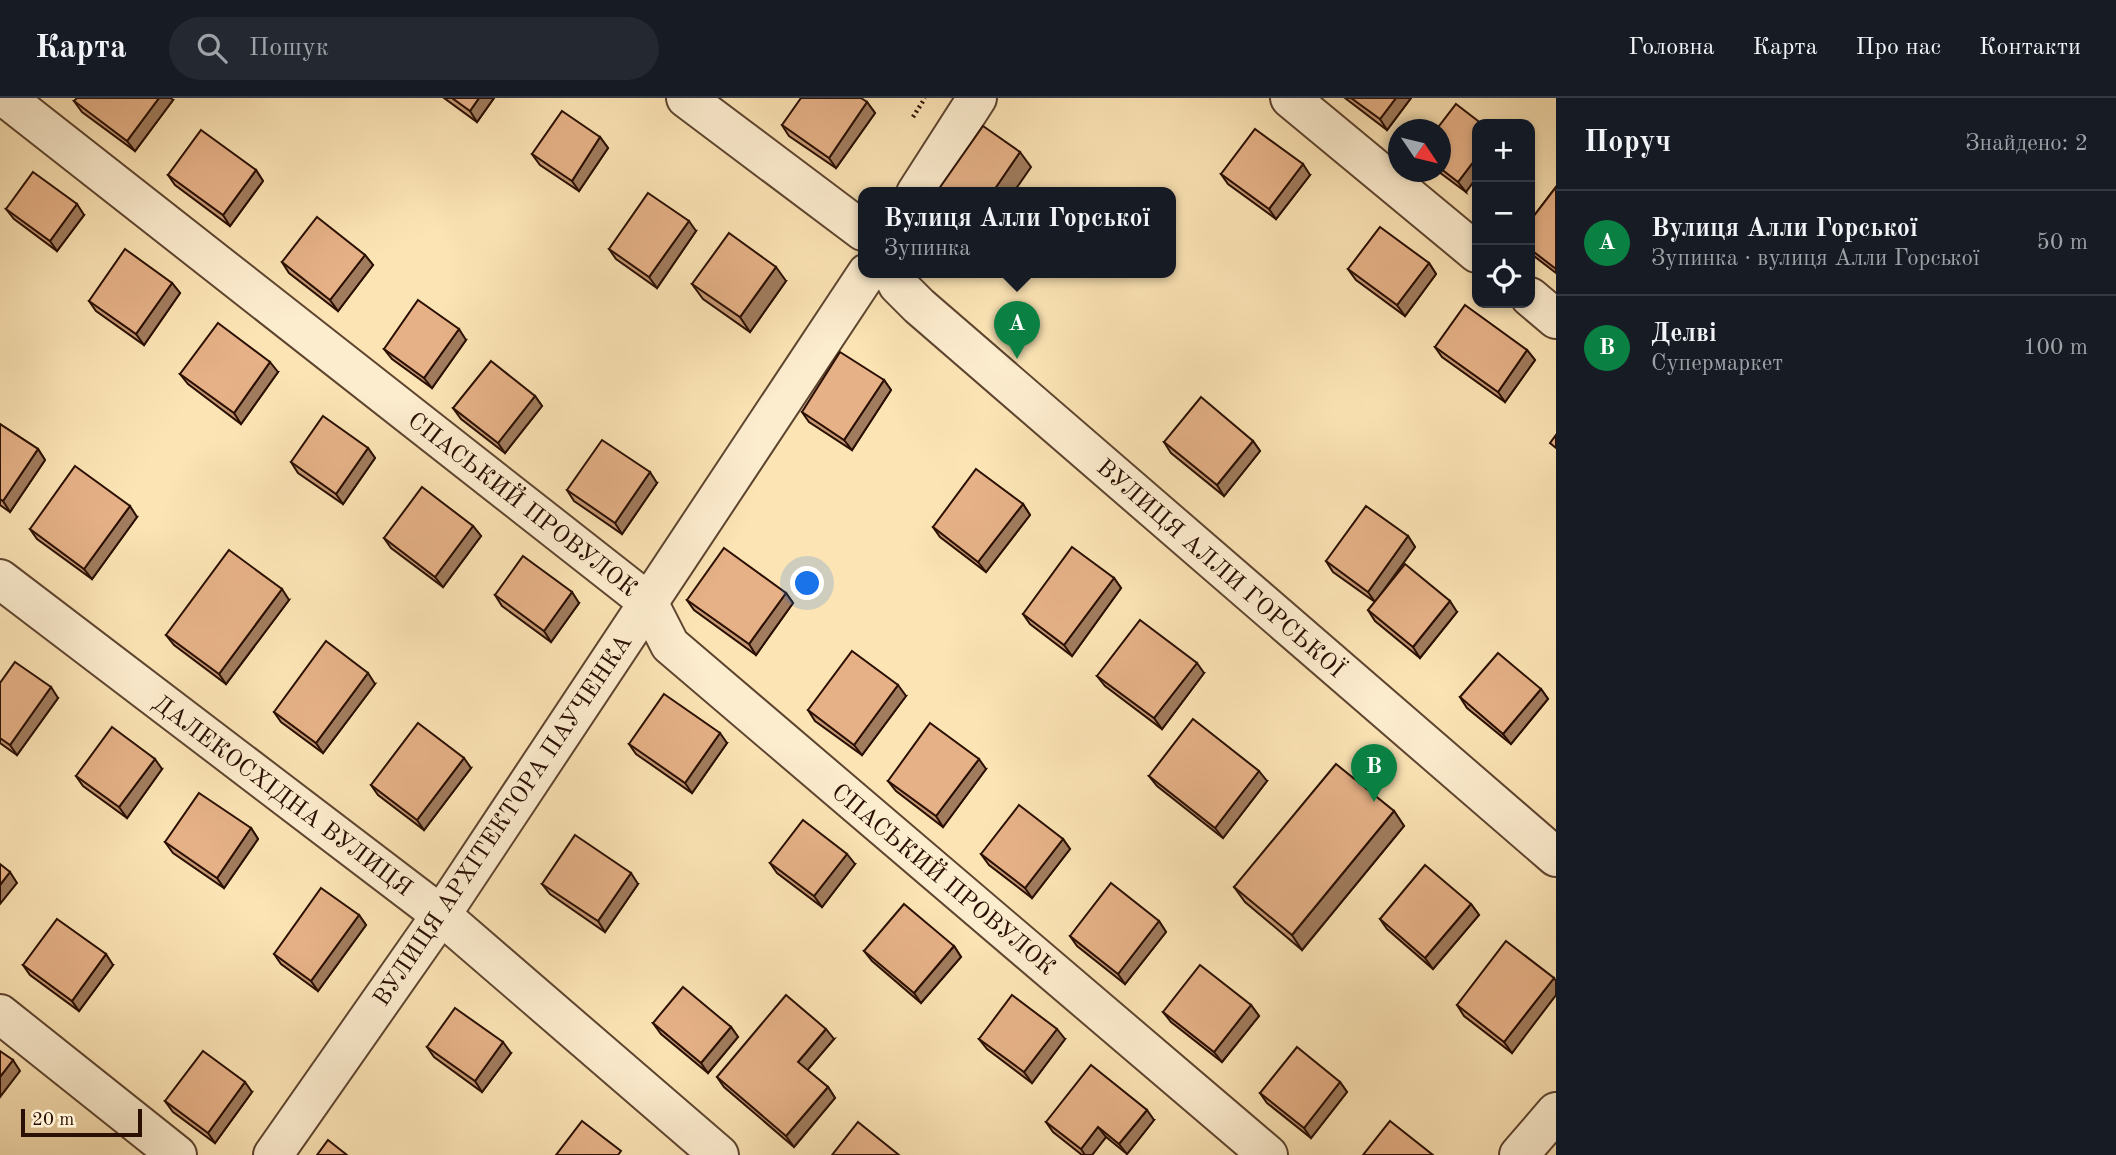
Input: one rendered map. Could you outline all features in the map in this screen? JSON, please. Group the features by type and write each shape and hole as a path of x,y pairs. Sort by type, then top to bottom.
{"street":[{"name":"СПАСЬКИЙ ПРОВУЛОК","path":"6,98 648,602 670,645 1268,1155"},
{"path":"686,98 858,227"},
{"path":"920,187 977,98"},
{"path":"1290,98 1472,249"},
{"name":"ВУЛИЦЯ АРХІТЕКТОРА ПАУЧЕНКА","path":"273,1155 441,915 864,278"},
{"name":"ВУЛИЦЯ АЛЛИ ГОРСЬКОЇ","path":"894,278 919,306 1556,857"},
{"path":"1535,301 1556,319"},
{"name":"ДАЛЕКОСХІДНА ВУЛИЦЯ","path":"0,579 441,915 719,1155"},
{"path":"0,1014 177,1155"},
{"path":"1520,1155 1556,1112"}],"building":[{"path":"77,98 159,98 127,141 74,101"},
{"path":"452,98 479,98 470,111"},
{"path":"801,98 861,98 867,102 829,158 782,125"},
{"path":"1351,98 1396,98 1380,119"},
{"path":"1456,104 1476,119 1472,119 1472,164 1458,182 1451,177 1451,119 1444,119"},
{"path":"562,111 600,137 572,181 532,154"},
{"path":"983,126 1020,152 996,187 940,187"},
{"path":"1255,129 1303,164 1269,209 1221,174"},
{"path":"201,130 256,170 223,215 168,175"},
{"path":"33,172 77,204 50,241 6,209"},
{"path":"1556,187 1556,269 1535,253 1535,214"},
{"path":"648,193 689,221 649,277 609,249"},
{"path":"317,217 365,255 330,300 282,262"},
{"path":"1380,227 1429,263 1397,305 1348,269"},
{"path":"729,233 776,267 740,317 692,284"},
{"path":"125,249 172,283 136,334 89,301"},
{"path":"418,300 459,329 424,378 384,349"},
{"path":"1465,305 1527,350 1498,392 1435,347"},
{"path":"218,323 270,362 234,413 180,374"},
{"path":"840,352 884,380 844,440 802,412"},
{"path":"491,361 535,396 498,443 453,408"},
{"path":"1201,397 1253,441 1217,485 1164,442"},
{"path":"323,416 368,448 336,494 291,462"},
{"path":"0,424 38,449 3,501 0,499"},
{"path":"1556,435 1556,448 1550,443"},
{"path":"602,440 650,472 615,523 567,490"},
{"path":"75,466 130,506 84,569 30,529"},
{"path":"976,469 1023,504 978,562 933,527"},
{"path":"422,487 473,526 435,577 384,538"},
{"path":"1366,506 1408,536 1368,592 1326,561"},
{"path":"1072,547 1114,578 1064,645 1023,614"},
{"path":"724,548 786,593 749,644 687,600"},
{"path":"229,550 282,589 219,674 166,635"},
{"path":"523,556 572,592 544,631 495,595"},
{"path":"1405,564 1450,601 1413,647 1368,610"},
{"path":"1140,620 1197,663 1154,718 1097,676"},
{"path":"326,641 368,673 316,743 274,712"},
{"path":"852,651 898,685 854,745 808,710"},
{"path":"1498,653 1541,689 1503,734 1460,697"},
{"path":"15,662 51,687 10,745 0,738 0,683"},
{"path":"664,694 720,733 685,783 629,744"},
{"path":"1193,719 1259,771 1215,828 1149,776"},
{"path":"418,723 464,758 417,820 371,785"},
{"path":"930,723 979,759 936,816 888,781"},
{"path":"112,727 155,759 119,807 76,776"},
{"path":"1336,764 1394,811 1292,935 1234,887"},
{"path":"199,793 251,828 217,878 165,842"},
{"path":"1019,805 1063,839 1025,888 981,854"},
{"path":"803,820 847,854 814,896 770,863"},
{"path":"575,835 631,873 598,921 542,884"},
{"path":"0,864 10,872 0,885"},
{"path":"1425,865 1471,904 1425,958 1380,919"},
{"path":"1111,883 1159,921 1118,974 1070,936"},
{"path":"321,888 359,915 311,981 274,954"},
{"path":"904,904 954,946 914,993 864,951"},
{"path":"57,919 106,954 72,1001 23,965"},
{"path":"1506,941 1554,978 1504,1042 1457,1005"},
{"path":"1200,965 1251,1005 1214,1052 1163,1012"},
{"path":"683,987 731,1027 701,1063 653,1023"},
{"path":"786,995 826,1029 798,1062 828,1087 786,1136 717,1077"},
{"path":"1012,995 1057,1029 1024,1072 979,1039"},
{"path":"455,1008 503,1042 475,1081 427,1047"},
{"path":"1297,1047 1340,1082 1304,1128 1260,1093"},
{"path":"0,1051 13,1060 0,1077"},
{"path":"203,1051 245,1082 208,1133 165,1101"},
{"path":"1091,1065 1147,1110 1119,1144 1098,1127 1081,1149 1046,1122"},
{"path":"582,1121 621,1151 618,1155 556,1155"},
{"path":"1390,1121 1433,1155 1363,1155"},
{"path":"858,1122 899,1155 832,1155"},
{"path":"328,1140 347,1155 317,1155"}],"place":[{"name":"Вулиця Алли Горської","path":"1017,359"},
{"name":"Делві","path":"1374,802"}]}
